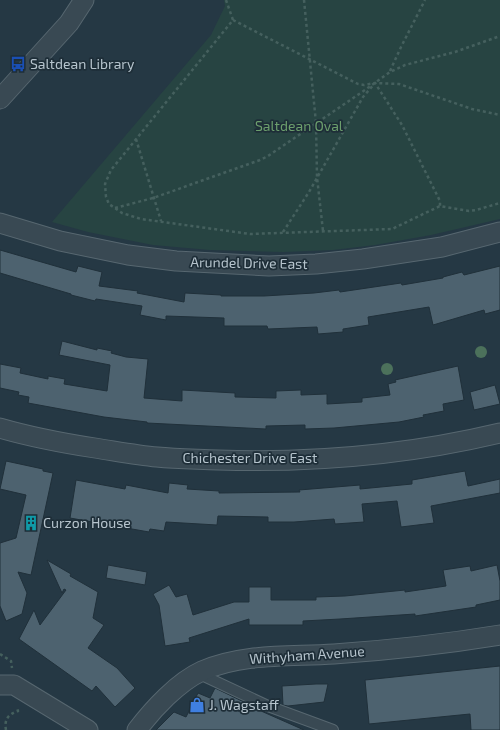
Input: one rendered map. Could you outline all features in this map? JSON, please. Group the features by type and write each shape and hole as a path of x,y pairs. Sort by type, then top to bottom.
{"street":[{"path":"0,99 69,23 84,0"},
{"name":"Arundel Drive East","path":"0,223 60,241 128,255 176,261 269,266 363,260 442,247 500,232"},
{"name":"Chichester Drive East","path":"0,428 72,444 157,457 248,461 290,460 372,454 443,445 500,434"},
{"name":"Withyham Avenue","path":"137,730 164,700 188,680 202,671 227,662 255,658 379,651 500,635"},
{"path":"0,685 14,685 88,730"}],"lane":[{"path":"202,671 206,677 268,706 333,730"}],"path":[{"path":"226,0 233,20 358,84 399,84 472,109 500,115"},
{"path":"304,0 316,123 317,177 323,231"},
{"path":"390,72 425,0"},
{"path":"233,20 111,170 105,184 106,196 109,204 129,216 161,222 250,234 392,229 440,206 468,211 500,203"},
{"path":"115,208 153,198 268,156 390,72 405,65 455,52 500,36"},
{"path":"283,233 309,192 363,97 375,83"},
{"path":"375,83 402,125 438,197 440,206"},
{"path":"136,138 161,222"}],"green space":[{"name":"Saltdean Oval","path":"224,0 500,0 500,219 431,235 375,245 333,250 283,252 210,250 153,245 88,232 52,222 211,35 225,6"}],"building":[{"path":"0,250 76,272 78,266 102,272 99,286 138,291 137,293 184,302 185,293 221,296 264,296 339,290 340,292 401,283 402,285 443,278 462,272 464,275 500,266 500,310 485,314 484,310 433,325 429,307 368,317 369,325 343,329 343,332 318,334 317,327 268,329 267,326 224,326 224,318 166,316 166,320 140,315 142,306 96,299 95,301 0,273"},
{"path":"62,341 97,350 97,348 112,351 111,353 126,357 148,359 144,398 182,401 182,390 235,393 235,397 276,398 276,391 301,390 301,395 327,394 327,404 362,402 362,398 390,395 388,384 396,382 395,380 458,366 464,400 443,404 444,411 399,422 305,429 305,425 266,426 266,429 147,423 104,417 28,403 29,397 18,395 19,392 0,388 0,364 21,368 20,373 48,379 48,376 65,379 64,384 107,391 110,365 59,355"},
{"path":"495,385 500,404 474,410 470,392"},
{"name":"Curzon House","path":"6,461 43,469 43,471 53,473 31,575 18,572 27,593 22,614 6,621 0,606 0,543 16,538 26,495 0,489"},
{"path":"465,471 468,486 500,479 500,493 431,506 434,523 401,527 397,501 362,504 364,522 335,524 334,519 268,522 268,517 218,516 217,525 166,522 164,531 150,529 149,532 70,518 76,480 125,489 126,485 168,493 169,483 188,485 187,489 219,491 219,493 300,492 299,490 360,485 360,489 412,484 412,480"},
{"path":"47,560 71,574 70,576 98,592 93,618 104,625 88,648 117,668 135,688 115,707 96,686 92,691 19,639 34,610 40,625 66,590 64,589 62,593"},
{"path":"108,565 147,572 145,585 106,578"},
{"path":"497,565 500,581 500,600 476,605 476,607 415,616 415,614 303,621 303,625 249,625 249,619 189,638 190,642 165,646 159,605 153,594 169,585 176,597 187,594 193,615 234,602 249,602 249,587 271,587 271,600 316,600 316,597 345,596 405,590 405,592 446,586 443,570 470,566 471,571"},
{"path":"500,666 500,730 471,730 470,714 369,724 365,680"},
{"path":"328,684 324,702 288,706 283,705 282,686"},
{"path":"215,688 244,702 243,703 304,730 156,730 174,712 186,717 198,693 210,698"}],"place":[{"name":"Saltdean Library","path":"18,64"},
{"name":"Curzon House","path":"31,523"},
{"name":"J. Wagstaff","path":"197,705"}]}
